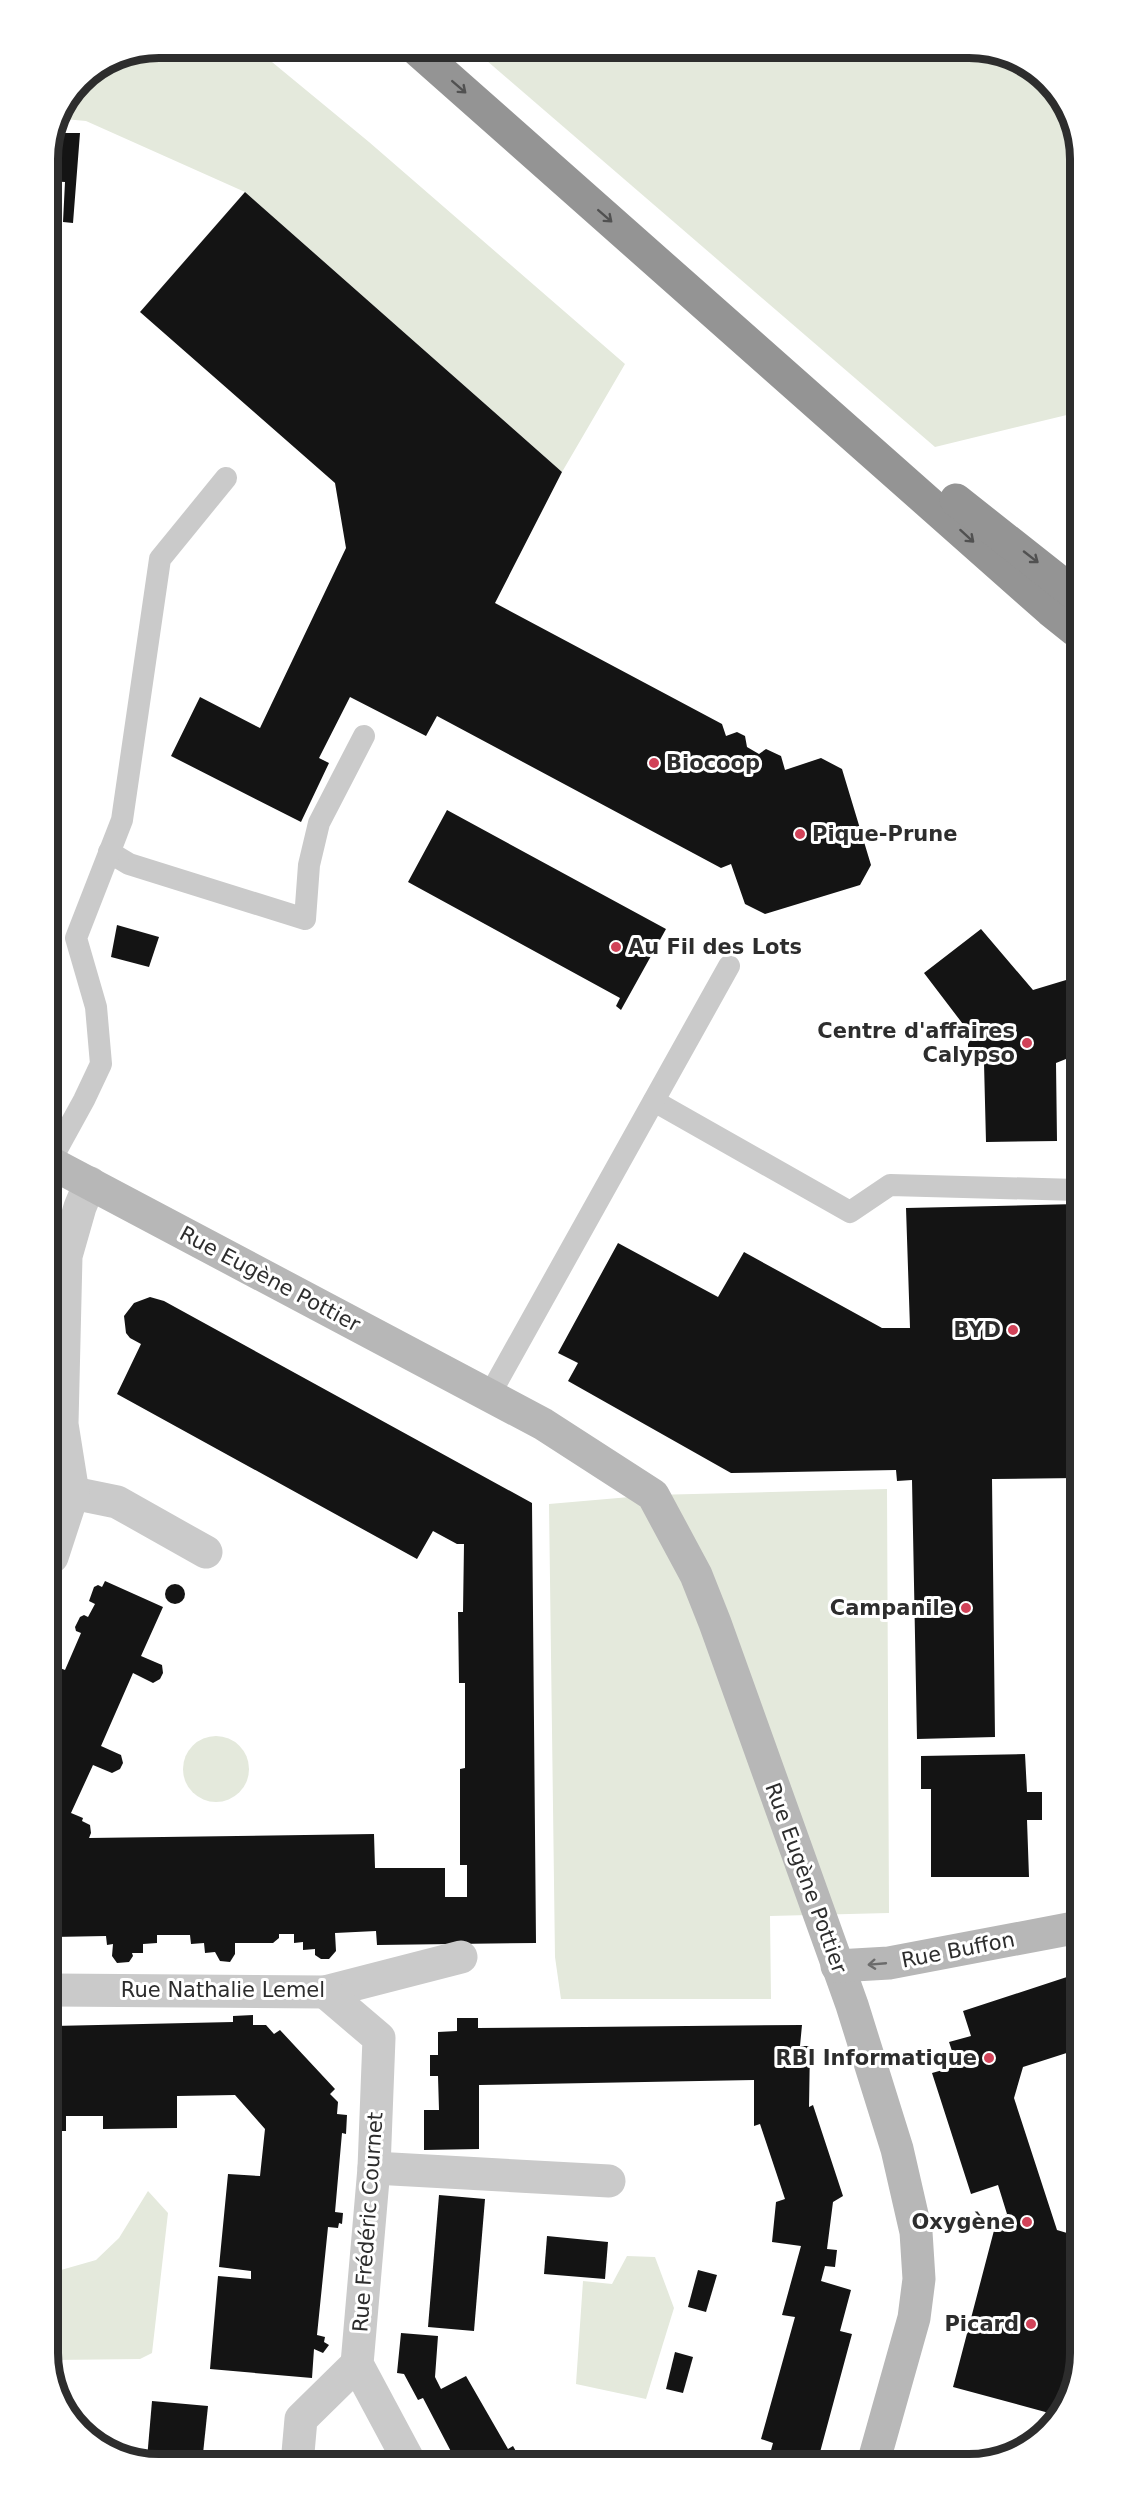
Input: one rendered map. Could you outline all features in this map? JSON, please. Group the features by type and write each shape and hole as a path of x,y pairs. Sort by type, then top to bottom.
{"highway":[{"path":"427,58 1070,626"},
{"path":"761,353 1033,559 1070,590"}],"street":[{"name":"Rue Eugène Pottier","path":"59,1165 543,1424 594,1454 653,1495 696,1575 715,1623 837,1966 897,2149 916,2232 919,2279 914,2318 876,2454"},
{"path":"58,1538 73,1493 62,1424 66,1256 90,1182"},
{"path":"73,1493 117,1502 206,1552"},
{"name":"Rue Buffon","path":"837,1966 889,1963 1070,1929"},
{"name":"Rue Nathalie Lemel","path":"58,1989 325,1992 461,1957"},
{"name":"Rue Frédéric Cournet","path":"325,1992 379,2038 374,2168 357,2364"},
{"path":"374,2168 609,2181"},
{"path":"298,2454 301,2418 357,2364 405,2454"}],"lane":[{"path":"59,1147 101,1064 96,1007 76,938 122,820 160,559 226,478"},
{"path":"109,852 129,864 305,919 309,865 319,823 364,736"},
{"path":"489,1396 729,966"},
{"path":"654,1101 850,1212 890,1185 1070,1190"}],"shaded area":[{"path":"160,58 267,58 369,142 625,364 562,472 245,192 86,121 67,119 88,88 121,66 140,60"},
{"path":"484,58 975,59 1001,64 1030,79 1049,98 1059,115 1069,146 1070,414 935,447"},
{"path":"887,1489 889,1913 770,1916 771,1999 561,1999 555,1957 549,1504 653,1495"},
{"path":"216,1736 229,1739 239,1746 246,1756 249,1769 246,1782 239,1792 229,1799 216,1802 203,1799 193,1792 186,1782 183,1769 186,1756 193,1746 203,1739"},
{"path":"148,2191 168,2213 152,2353 140,2359 59,2360 58,2271 96,2260 119,2238"},
{"path":"627,2256 655,2257 674,2308 646,2399 576,2384 583,2281 612,2284"}],"building":[{"path":"62,133 80,133 73,223 63,222 65,182 59,182"},
{"path":"245,192 562,472 495,603 722,724 726,736 737,732 745,736 747,747 759,754 766,749 781,756 785,770 821,758 842,769 871,865 860,885 765,914 745,904 731,864 721,868 437,716 426,736 350,697 319,758 329,763 301,822 171,756 200,697 260,728 346,548 335,483 140,312"},
{"path":"447,810 666,929 621,1010 616,1006 620,998 408,882"},
{"path":"117,925 159,937 149,967 111,957"},
{"name":"Centre d'affaires Calypso","path":"981,929 1033,990 1070,979 1070,1057 1056,1063 1057,1141 986,1142 984,1063 975,1061 968,1054 968,1044 972,1036 924,973"},
{"path":"1070,1204 1070,1478 992,1479 995,1737 917,1739 912,1480 897,1481 896,1470 731,1473 568,1381 578,1363 558,1353 618,1243 718,1297 744,1252 882,1328 910,1328 906,1208"},
{"path":"150,1297 164,1301 532,1503 536,1943 377,1945 376,1931 335,1933 336,1951 329,1959 321,1959 315,1955 315,1949 303,1950 303,1942 294,1943 294,1934 279,1934 279,1938 273,1943 235,1943 235,1954 230,1962 220,1961 215,1952 205,1953 204,1943 191,1944 190,1935 157,1935 157,1943 143,1944 143,1953 132,1953 133,1956 129,1962 117,1963 112,1956 113,1944 107,1945 106,1936 58,1937 58,1669 65,1670 81,1633 76,1631 75,1627 80,1617 84,1615 88,1617 95,1604 89,1601 94,1587 98,1585 102,1587 105,1581 163,1607 141,1656 162,1665 163,1673 160,1679 153,1683 133,1673 101,1746 121,1755 123,1763 120,1769 112,1773 93,1765 71,1813 83,1818 82,1821 90,1825 89,1838 374,1834 375,1868 445,1868 445,1897 467,1897 467,1865 460,1865 460,1769 465,1768 465,1683 459,1683 458,1612 463,1612 464,1544 457,1544 433,1531 417,1559 117,1394 141,1344 126,1333 124,1316 134,1303"},
{"path":"175,1584 182,1587 185,1594 182,1601 175,1604 168,1601 165,1594 168,1587"},
{"path":"1025,1754 1027,1792 1042,1792 1042,1820 1027,1820 1029,1877 931,1877 931,1789 921,1789 921,1756"},
{"path":"1070,1976 1070,2052 1023,2067 1014,2098 1057,2230 1070,2234 1069,2367 1062,2392 1049,2413 953,2387 997,2219 1007,2214 998,2185 971,2194 932,2073 957,2066 949,2042 971,2036 963,2011"},
{"path":"253,2015 253,2025 266,2025 274,2034 280,2030 335,2089 330,2094 338,2102 337,2114 347,2115 346,2134 342,2133 335,2212 343,2213 342,2224 339,2223 338,2228 328,2227 317,2335 325,2337 324,2342 329,2345 323,2353 314,2349 312,2378 210,2369 218,2276 251,2279 251,2271 219,2267 228,2174 260,2176 265,2129 235,2095 177,2096 177,2128 103,2129 103,2116 66,2116 66,2131 58,2131 58,2026 233,2022 233,2016"},
{"path":"457,2018 478,2018 478,2028 802,2025 800,2046 810,2046 809,2107 813,2105 843,2196 833,2202 827,2249 837,2250 835,2267 825,2266 821,2281 851,2290 840,2331 852,2334 820,2454 770,2454 773,2443 761,2439 795,2317 782,2315 801,2246 772,2242 776,2202 785,2199 760,2124 754,2126 754,2080 479,2085 479,2149 424,2150 424,2110 439,2110 438,2076 430,2076 430,2055 438,2055 438,2032 457,2031"},
{"path":"439,2195 485,2199 474,2331 428,2327"},
{"path":"547,2236 608,2242 605,2279 544,2274"},
{"path":"698,2270 717,2275 706,2312 688,2307"},
{"path":"401,2333 438,2336 435,2377 441,2389 466,2376 508,2449 513,2446 518,2454 452,2454 423,2398 418,2400 404,2374 397,2373"},
{"path":"675,2352 693,2357 683,2393 666,2389"},
{"path":"152,2401 208,2406 203,2454 148,2453"}],"place":[{"name":"Biocoop","path":"654,763"},
{"name":"Pique-Prune","path":"800,834"},
{"name":"Au Fil des Lots","path":"616,947"},
{"name":"Centre d'affaires Calypso","path":"1027,1043"},
{"name":"BYD","path":"1013,1330"},
{"name":"Campanile","path":"966,1608"},
{"name":"RBI Informatique","path":"989,2058"},
{"name":"Oxygène","path":"1027,2222"},
{"name":"Picard","path":"1031,2324"}]}
